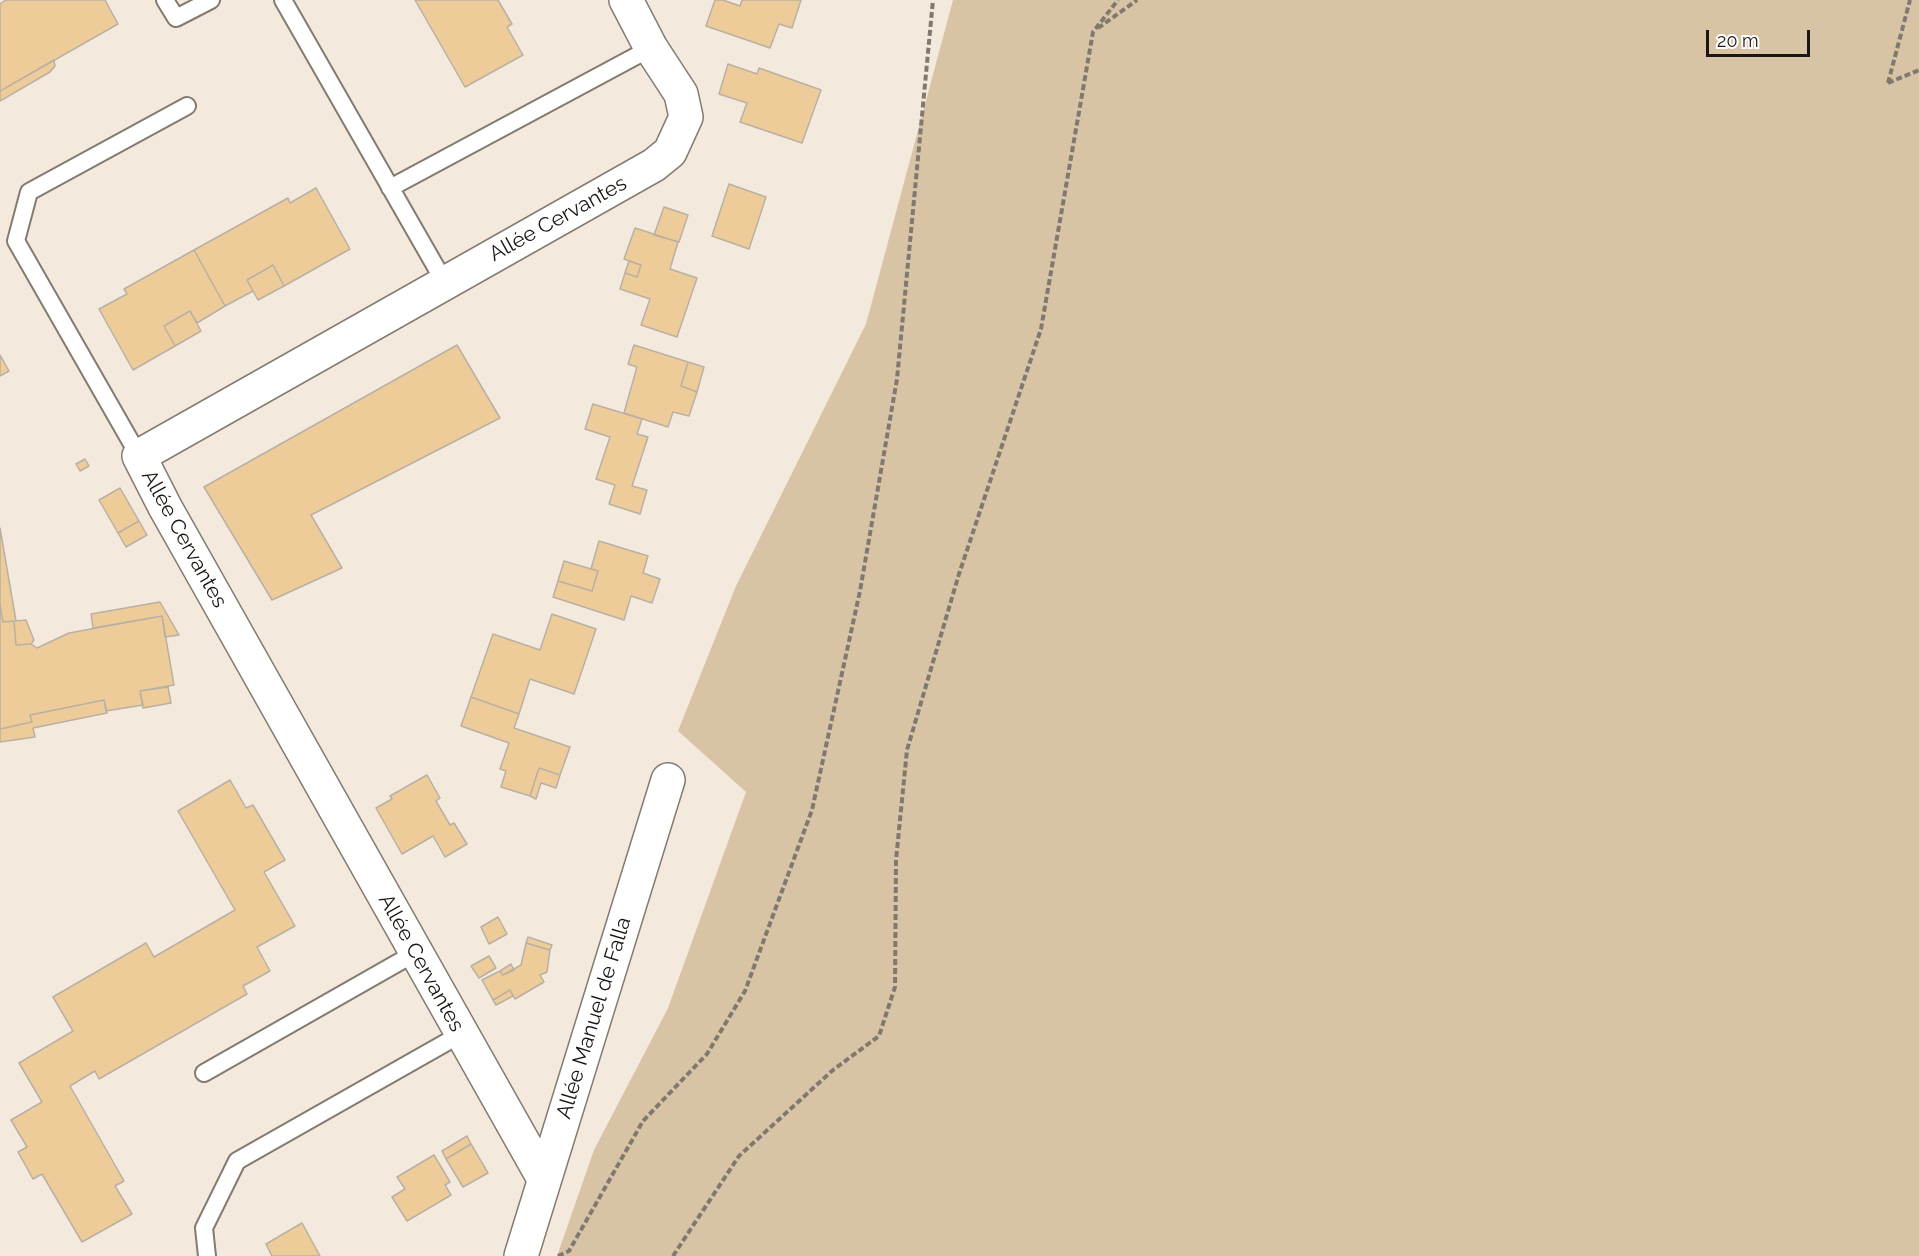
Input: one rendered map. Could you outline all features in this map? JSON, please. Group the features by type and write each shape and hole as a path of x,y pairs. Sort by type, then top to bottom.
{"street":[{"name":"Allée Cervantes","path":"544,1179 165,507 139,456 171,440 654,165 670,152 686,117 681,94 651,48 626,0"},
{"name":"Allée Manuel de Falla","path":"521,1256 668,780"}],"lane":[{"path":"165,0 176,18 211,0"},
{"path":"283,0 445,283"},
{"path":"390,188 651,48"},
{"path":"139,456 16,240 29,192 187,106"},
{"path":"204,1073 415,953"},
{"path":"207,1256 204,1228 237,1161 461,1034"}],"path":[{"path":"558,1256 569,1251 643,1121 707,1054 744,991 812,810 860,591 897,379 933,0"},
{"path":"673,1256 739,1156 833,1070 879,1036 895,987 896,860 907,750 959,574 1041,329 1093,32 1118,0"},
{"path":"1093,32 1137,0"},
{"path":"1910,0 1888,83 1919,70"}],"shaded area":[{"path":"953,0 1919,0 1919,1256 557,1256 594,1150 668,1008 746,792 678,731 736,586 866,324"}],"building":[{"path":"6,0 105,0 118,24 0,91 0,4"},
{"path":"415,0 498,0 512,24 507,27 523,55 465,87"},
{"path":"715,0 723,0 740,6 742,0 801,0 792,28 779,24 770,48 706,26"},
{"path":"54,60 55,66 50,72 0,101 0,91"},
{"path":"728,64 757,74 759,68 821,90 802,143 740,122 747,103 719,94"},
{"path":"729,184 766,197 749,249 712,236"},
{"path":"316,188 350,249 284,286 273,265 247,280 253,291 225,306 194,250 288,198 290,203"},
{"path":"664,207 688,215 679,242 654,235"},
{"path":"635,228 678,242 670,269 697,278 677,337 641,325 650,299 620,289 625,273 637,277 641,265 624,259"},
{"path":"194,250 225,306 197,323 190,311 164,326 175,346 133,370 99,309 127,294 124,289"},
{"path":"629,261 641,265 637,277 625,273"},
{"path":"273,265 284,286 258,300 247,280"},
{"path":"190,311 201,331 175,346 164,326"},
{"path":"457,345 500,418 311,515 342,568 272,600 204,487"},
{"path":"634,345 688,362 681,386 697,392 689,416 673,412 668,427 624,413 637,367 628,364"},
{"path":"0,355 9,371 0,376"},
{"path":"688,362 704,367 697,392 681,386"},
{"path":"593,404 642,419 637,434 648,437 632,486 647,490 640,514 609,504 615,485 596,479 610,437 585,429"},
{"path":"85,459 89,466 80,471 76,464"},
{"path":"120,488 139,521 118,533 99,500"},
{"path":"139,521 147,535 126,547 118,533"},
{"path":"0,528 16,621 26,620 34,640 31,644 16,645 14,621 3,622 0,605"},
{"path":"599,541 648,556 643,573 660,579 652,603 631,596 624,620 553,597 558,581 592,591 598,571 591,569"},
{"path":"564,561 598,571 592,591 558,581"},
{"path":"160,602 179,635 165,637 162,616 93,628 91,614"},
{"path":"0,605 3,622 14,621 16,645 31,644 37,648 69,633 162,616 174,685 140,691 143,705 106,711 104,700 30,715 32,722 0,729"},
{"path":"552,614 596,629 574,694 530,679 519,714 471,697 493,634 540,650"},
{"path":"168,687 171,703 143,708 140,691"},
{"path":"471,697 519,714 514,728 570,747 560,775 539,768 530,796 501,787 506,771 500,769 509,743 461,726"},
{"path":"104,700 107,713 33,728 35,737 0,742 0,729 32,722 30,715"},
{"path":"539,768 560,775 556,788 541,783 536,799 530,796"},
{"path":"427,775 440,798 436,801 450,825 454,823 467,844 445,857 433,836 402,854 376,808 392,799 390,796"},
{"path":"230,780 246,808 253,805 285,860 264,872 295,926 257,947 270,971 243,986 247,994 99,1079 95,1071 70,1086 124,1181 115,1186 132,1214 82,1242 42,1174 33,1179 18,1152 27,1147 11,1120 42,1102 19,1063 73,1031 53,997 146,943 154,957 235,910 178,811"},
{"path":"498,917 507,934 489,944 481,927"},
{"path":"528,937 552,945 550,950 526,943"},
{"path":"526,943 550,950 547,972 540,975 544,982 515,999 510,990 493,1000 482,980 500,971 503,975 521,965"},
{"path":"489,956 496,968 479,978 471,966"},
{"path":"511,964 514,970 503,975 500,971"},
{"path":"510,990 513,996 496,1005 493,1000"},
{"path":"467,1136 471,1144 446,1159 442,1151"},
{"path":"471,1144 488,1173 463,1187 446,1159"},
{"path":"434,1155 450,1182 445,1185 451,1195 407,1221 392,1197 405,1189 397,1177"},
{"path":"302,1223 320,1256 272,1256 266,1244"}]}
